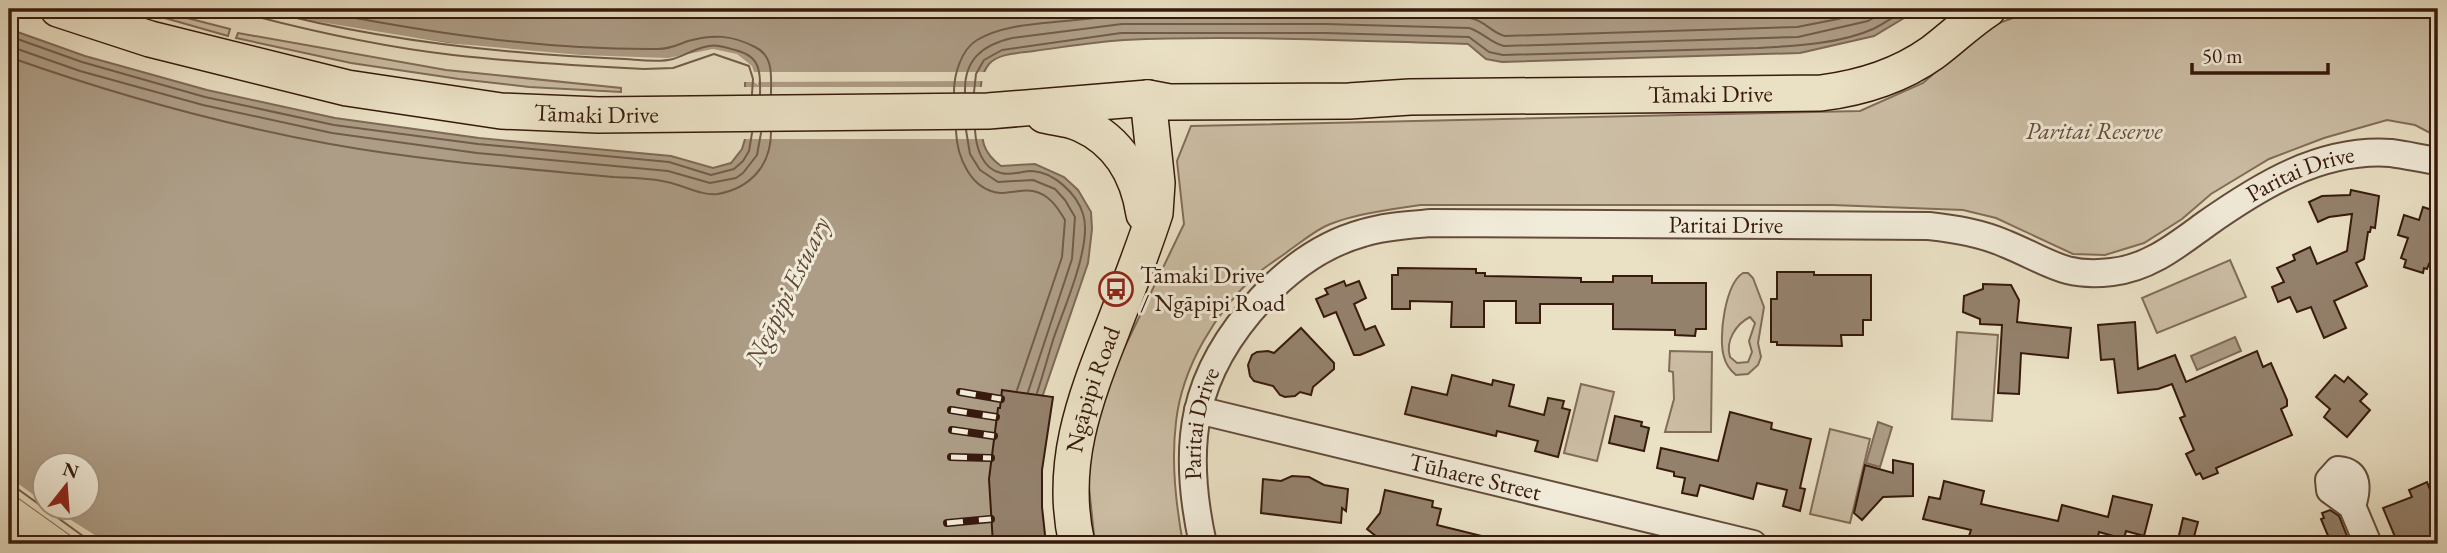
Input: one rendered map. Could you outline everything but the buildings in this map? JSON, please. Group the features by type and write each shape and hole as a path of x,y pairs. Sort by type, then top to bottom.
{"main road":[{"name":"Tāmaki Drive","path":"58,9 196,51 347,88 501,111 548,114 988,111 1162,96 1349,101 1410,97 1765,94 1842,90 1879,81 1908,68 1988,9"},
{"name":"Ngāpipi Road","path":"1077,544 1071,478 1077,433 1085,400 1155,213 1162,96"},
{"path":"1023,109 1082,124 1101,135 1115,148 1135,177 1140,192 1145,244"}],"street":[{"name":"Paritai Drive","path":"1203,544 1192,469 1193,439 1198,410 1211,369 1229,335 1279,280 1305,259 1332,244 1373,231 1432,223 1929,226 1990,237 2060,269 2074,272 2113,272 2162,256 2264,186 2302,168 2343,156 2390,153 2438,162"},
{"name":"Tūhaere Street","path":"1198,410 1753,544"},
{"path":"2352,506 2368,544"}],"green space":[{"path":"133,9 152,9 230,29 228,36"},
{"name":"Paritai Reserve","path":"2038,9 2438,9 2438,137 2415,125 2387,120 2324,138 2269,159 2211,194 2182,219 2144,243 2105,255 2073,254 1996,218 1963,210 1832,205 1421,205 1344,219 1314,233 1257,274 1228,305 1203,341 1193,361 1180,401 1174,453 1183,544 1095,544 1087,468 1106,386 1184,224 1177,161 1191,126 1860,111 1923,83 1988,27"},
{"path":"238,33 446,70 621,88 621,92 529,87 351,63 236,38"},
{"path":"2230,260 2246,297 2157,333 2142,298"},
{"path":"1743,273 1748,273 1753,278 1764,307 1758,343 1761,357 1758,365 1748,374 1736,375 1725,360 1722,337 1727,299","holes":["1750,317 1755,323 1749,341 1752,352 1748,362 1737,363 1730,357 1730,339 1740,324"]},
{"path":"1957,332 1998,335 1992,421 1952,419"},
{"path":"1670,351 1712,352 1711,432 1665,432 1674,399 1673,372 1669,371"},
{"path":"1581,384 1614,392 1597,461 1564,453"},
{"path":"1830,429 1870,439 1850,523 1810,514"}],"water":[{"name":"Ngāpipi Estuary","path":"201,9 1919,9 1874,36 1800,53 1502,62 1486,59 1468,44 1210,38 1102,42 1010,54 993,60 985,69 981,86 982,135 985,148 1001,166 1035,164 1064,177 1078,190 1091,212 1088,263 1033,424 1034,544 83,544 52,522 102,522 102,452 32,452 32,507 9,491 9,29 85,56 207,90 335,118 479,138 671,156 713,168 731,163 742,149 745,139 745,71 715,61 675,75"},
{"path":"2235,337 2241,351 2197,370 2191,356"},
{"path":"1878,422 1892,427 1880,467 1866,463"}],"pier":[{"path":"198,9 267,9 314,21 448,43 581,55 668,58 713,49 737,54 752,66 754,72 988,74 985,81 758,82 758,85 754,82 742,82 741,73 738,71 715,65 675,79 635,79 491,67 415,57 292,35"},
{"path":"741,87 984,87 986,139 741,139"},
{"path":"9,477 32,494 32,507 9,491"},
{"path":"52,522 74,522 109,544 83,544"}],"railway":[{"path":"960,392 1001,399"},
{"path":"951,410 996,417"},
{"path":"952,430 994,436"},
{"path":"951,457 991,458"},
{"path":"947,523 991,519"},
{"path":"969,544 994,540"}],"place":[{"name":"Tāmaki Drive / Ngāpipi Road","path":"1116,289"}]}
